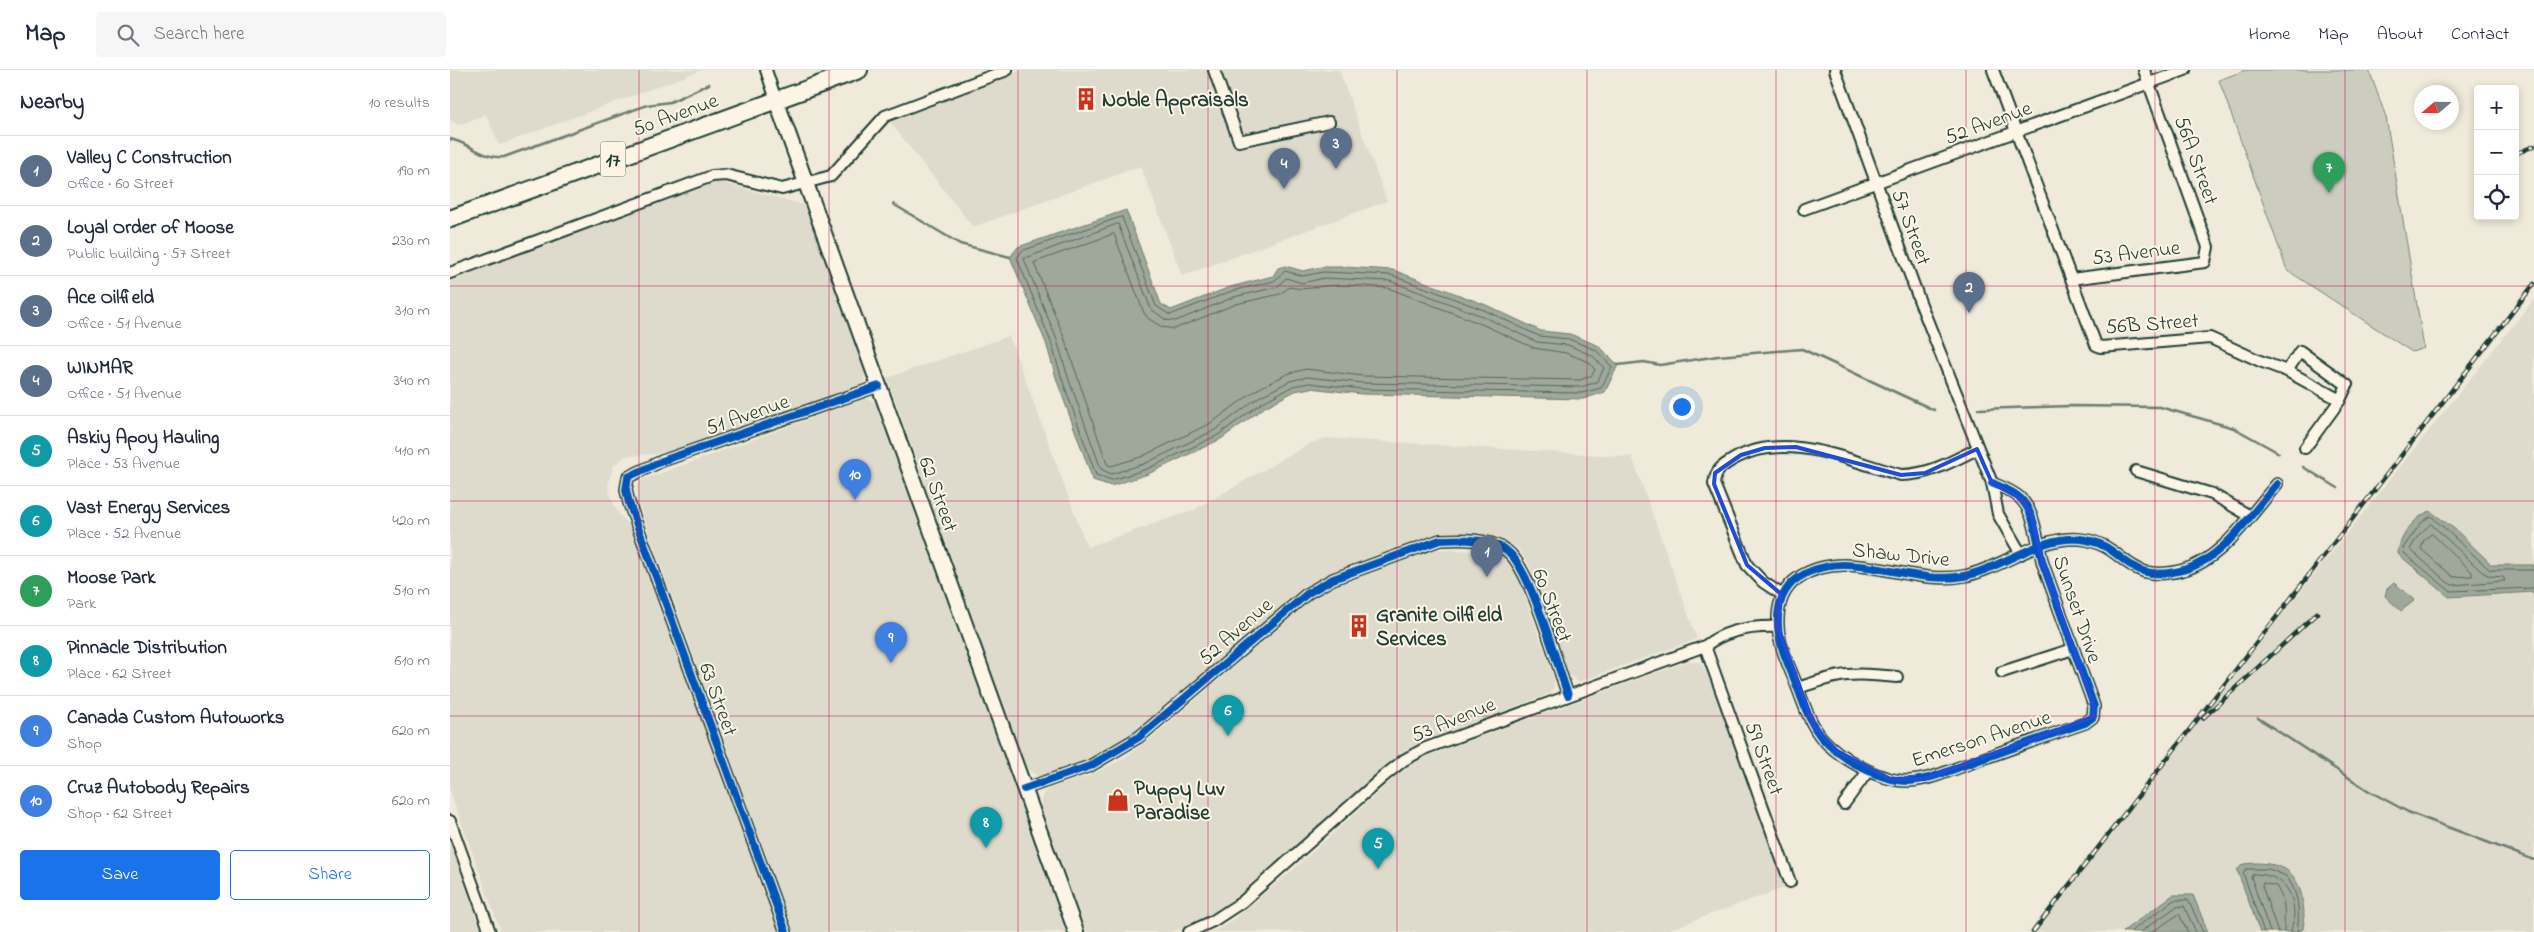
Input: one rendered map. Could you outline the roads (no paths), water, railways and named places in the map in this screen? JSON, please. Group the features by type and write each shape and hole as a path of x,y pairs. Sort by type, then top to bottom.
{"main road":[{"name":"50 Avenue","path":"450,219 858,70"},
{"name":"62 Street","path":"776,100 1076,932"}],"street":[{"name":"62 Street","path":"766,70 776,100"},
{"path":"450,273 712,176 726,175 774,189 789,189 831,176 885,116 1008,70"},
{"path":"1214,70 1239,141 1329,122"},
{"name":"57 Street","path":"1835,70 1920,302 1958,395"},
{"name":"56B Street","path":"1993,70 2096,345 2101,347 2210,338 2287,371 2340,400"},
{"name":"56A Street","path":"2144,70 2208,248 2205,262"},
{"name":"52 Avenue","path":"1804,209 2185,70"},
{"name":"53 Avenue","path":"2071,280 2205,262"},
{"path":"2287,371 2300,351 2347,385 2340,400 2305,448"},
{"name":"51 Avenue","path":"628,477 662,461 879,386"},
{"name":"Sunset Drive","path":"1958,395 1992,483 1998,514 2021,554"},
{"path":"1844,804 1868,771 1837,752 1823,739 1804,708 1778,626 1782,594 1764,582 1747,565 1714,484 1715,473 1722,466 1753,451 1773,447 1796,446 1901,475 1925,473 1978,449"},
{"path":"2136,471 2212,494 2250,516"},
{"name":"63 Street","path":"628,477 626,490 629,503 786,932"},
{"name":"Sunset Drive","path":"1992,483 2020,498 2031,513 2038,546 2094,706"},
{"name":"Shaw Drive","path":"1782,594 1794,581 1811,570 1830,565 1878,569 1923,578 1963,577 1995,568 2038,546 2068,540 2088,540 2106,548 2133,568 2143,572 2163,574 2202,563 2225,544 2277,484"},
{"name":"52 Avenue","path":"1024,789 1090,766 1132,742 1160,721 1292,604 1332,579 1440,540 1458,539 1487,543"},
{"name":"60 Street","path":"1487,543 1506,550 1516,560 1529,587 1568,695"},
{"name":"53 Avenue","path":"1189,932 1214,921 1242,902 1404,760 1450,738 1705,646 1716,638 1739,630 1761,626 1778,626"},
{"name":"59 Street","path":"1705,646 1790,882"},
{"path":"2002,672 2073,649"},
{"path":"1798,688 1835,675 1858,673 1897,677"},
{"name":"Emerson Avenue","path":"1868,771 1890,779 1924,779 2084,723 2093,717 2094,706"},
{"path":"450,821 452,833 490,932"}],"water":[{"path":"1126,210 1161,304 1171,310 1230,287 1273,276 1278,268 1285,266 1303,271 1322,267 1393,270 1486,305 1541,331 1570,334 1599,346 1618,365 1605,392 1583,399 1362,394 1310,388 1295,391 1265,407 1221,439 1148,474 1111,486 1093,480 1057,381 1046,343 1010,257 1018,247"},
{"path":"2430,511 2456,530 2492,565 2534,565 2534,592 2449,597 2398,554 2401,541 2408,528"},
{"path":"2394,583 2415,600 2401,611 2385,596 2387,589"},
{"path":"2254,863 2281,867 2294,878 2303,903 2303,929 2298,932 2260,932 2237,870 2243,864"},
{"path":"2173,895 2193,895 2208,932 2122,932"}],"waterway":[{"path":"450,139 489,156 504,157 647,105 670,102 709,84"},
{"path":"893,204 960,244 1010,257"},
{"path":"1618,365 1644,362 1660,365 1718,356 1802,349 1934,410"},
{"path":"1978,409 2070,406 2160,407 2234,428 2279,453"},
{"path":"2303,467 2338,488"},
{"path":"2258,718 2369,791 2408,812 2534,860"}],"railway":[{"path":"2519,152 2534,146"},
{"path":"2033,932 2534,284"},
{"path":"2203,718 2317,613"}],"place":[{"name":"Noble Appraisals","path":"1086,99"},
{"name":"Ace Oilfield","path":"1336,169"},
{"name":"WINMAR","path":"1284,189"},
{"name":"Moose Park","path":"2329,193"},
{"name":"Loyal Order of Moose","path":"1969,313"},
{"name":"Cruz Autobody Repairs","path":"855,500"},
{"name":"Valley C Construction","path":"1487,577"},
{"name":"Granite Oilfield Services","path":"1359,626"},
{"name":"Canada Custom Autoworks","path":"891,663"},
{"name":"Vast Energy Services","path":"1228,736"},
{"name":"Puppy Luv Paradise","path":"1118,800"},
{"name":"Pinnacle Distribution","path":"986,848"},
{"name":"Askiy Apoy Hauling","path":"1378,869"}]}
